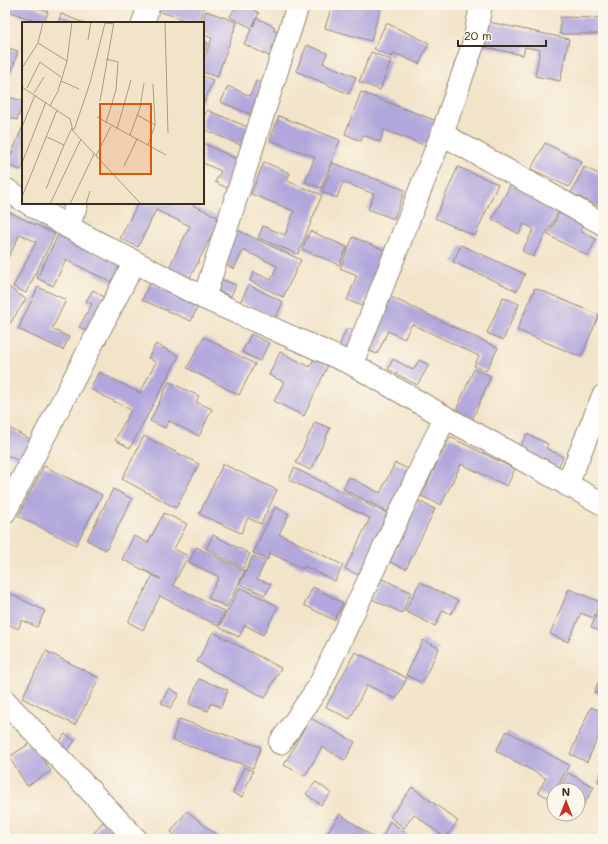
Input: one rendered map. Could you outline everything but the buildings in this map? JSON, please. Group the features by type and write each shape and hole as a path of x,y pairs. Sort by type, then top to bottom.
{"street":[{"path":"143,22 149,5"},
{"path":"204,298 298,5"},
{"path":"352,364 442,134 474,42 481,5"},
{"path":"442,134 603,224"},
{"path":"5,189 22,199"},
{"path":"30,204 134,263 204,298 352,364 445,418 603,504"},
{"path":"68,227 76,204"},
{"path":"5,512 134,263"},
{"path":"567,484 603,396"},
{"path":"280,743 319,686 445,418"},
{"path":"5,701 136,839"}]}
